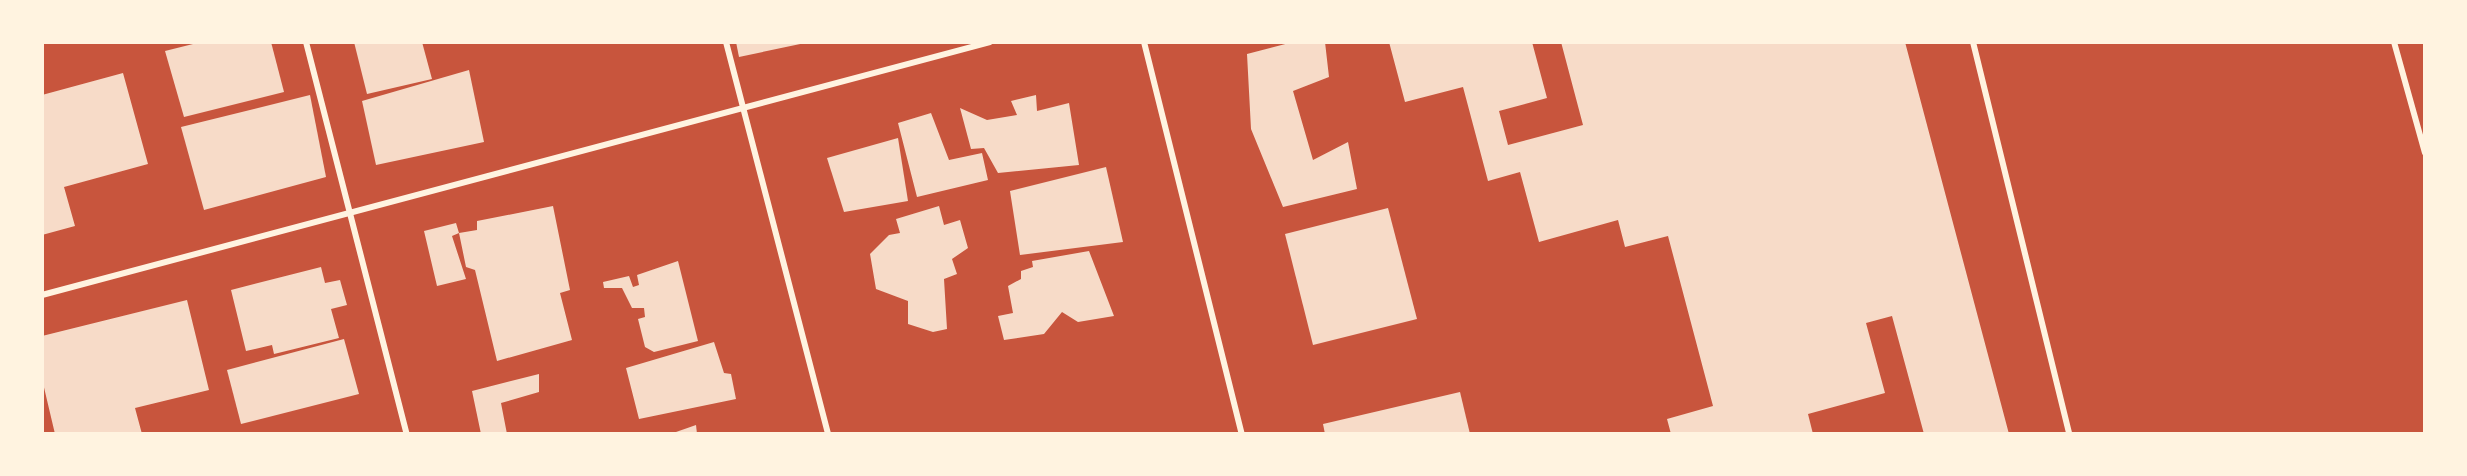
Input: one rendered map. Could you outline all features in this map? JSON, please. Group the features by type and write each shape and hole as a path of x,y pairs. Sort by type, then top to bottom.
{"street":[{"path":"306,42 407,434"},
{"path":"726,42 828,434"},
{"path":"42,295 348,210 742,105 990,42"},
{"path":"1144,42 1242,434"},
{"path":"1973,42 2069,434"},
{"path":"2394,42 2425,153"}],"building":[{"path":"201,42 271,42 284,92 184,117 165,51"},
{"path":"354,42 422,42 432,79 367,94"},
{"path":"736,42 805,42 805,43 739,57"},
{"path":"1293,42 1325,42 1329,77 1293,91 1313,160 1348,142 1357,189 1283,207 1251,129 1247,54"},
{"path":"1389,42 1532,42 1547,98 1499,111 1508,145 1583,125 1561,42 1905,42 2009,434 1924,434 1892,316 1866,323 1885,393 1808,414 1813,434 1671,434 1667,419 1713,406 1668,236 1625,247 1618,220 1539,242 1520,172 1488,181 1463,87 1405,102"},
{"path":"469,70 484,142 376,165 362,101"},
{"path":"123,73 148,164 64,187 75,226 42,235 42,95"},
{"path":"310,95 326,177 204,210 181,127"},
{"path":"1036,95 1037,111 1069,103 1079,165 998,173 984,148 971,149 960,108 987,120 1017,115 1011,101"},
{"path":"931,113 949,160 982,153 988,180 917,197 898,123"},
{"path":"898,138 908,201 844,212 827,158"},
{"path":"1106,167 1123,242 1020,255 1010,191"},
{"path":"553,206 570,290 560,293 572,340 497,361 475,270 466,267 459,233 477,230 477,221"},
{"path":"939,206 944,225 960,220 968,248 952,259 957,274 944,279 947,329 933,332 908,324 908,301 876,289 870,254 889,235 900,233 896,219"},
{"path":"1388,208 1417,319 1313,345 1285,234"},
{"path":"456,223 459,233 452,236 466,279 437,286 424,231"},
{"path":"1089,251 1114,316 1078,322 1062,312 1044,334 1004,340 998,316 1013,313 1008,286 1021,279 1021,271 1033,267 1032,261"},
{"path":"678,261 698,341 654,352 645,347 638,319 645,317 644,308 632,308 622,288 604,288 603,282 629,276 633,287 639,285 637,275"},
{"path":"321,267 325,283 340,280 347,305 331,309 339,338 274,354 272,345 246,351 231,290"},
{"path":"187,300 209,390 135,408 142,434 55,434 42,379 42,336"},
{"path":"344,339 359,394 241,424 227,370"},
{"path":"714,342 724,373 731,374 736,399 639,419 626,368"},
{"path":"539,374 539,392 501,403 507,434 481,434 472,391"},
{"path":"1460,392 1470,434 1325,434 1323,424"},
{"path":"696,425 697,434 676,434 676,432"}]}
